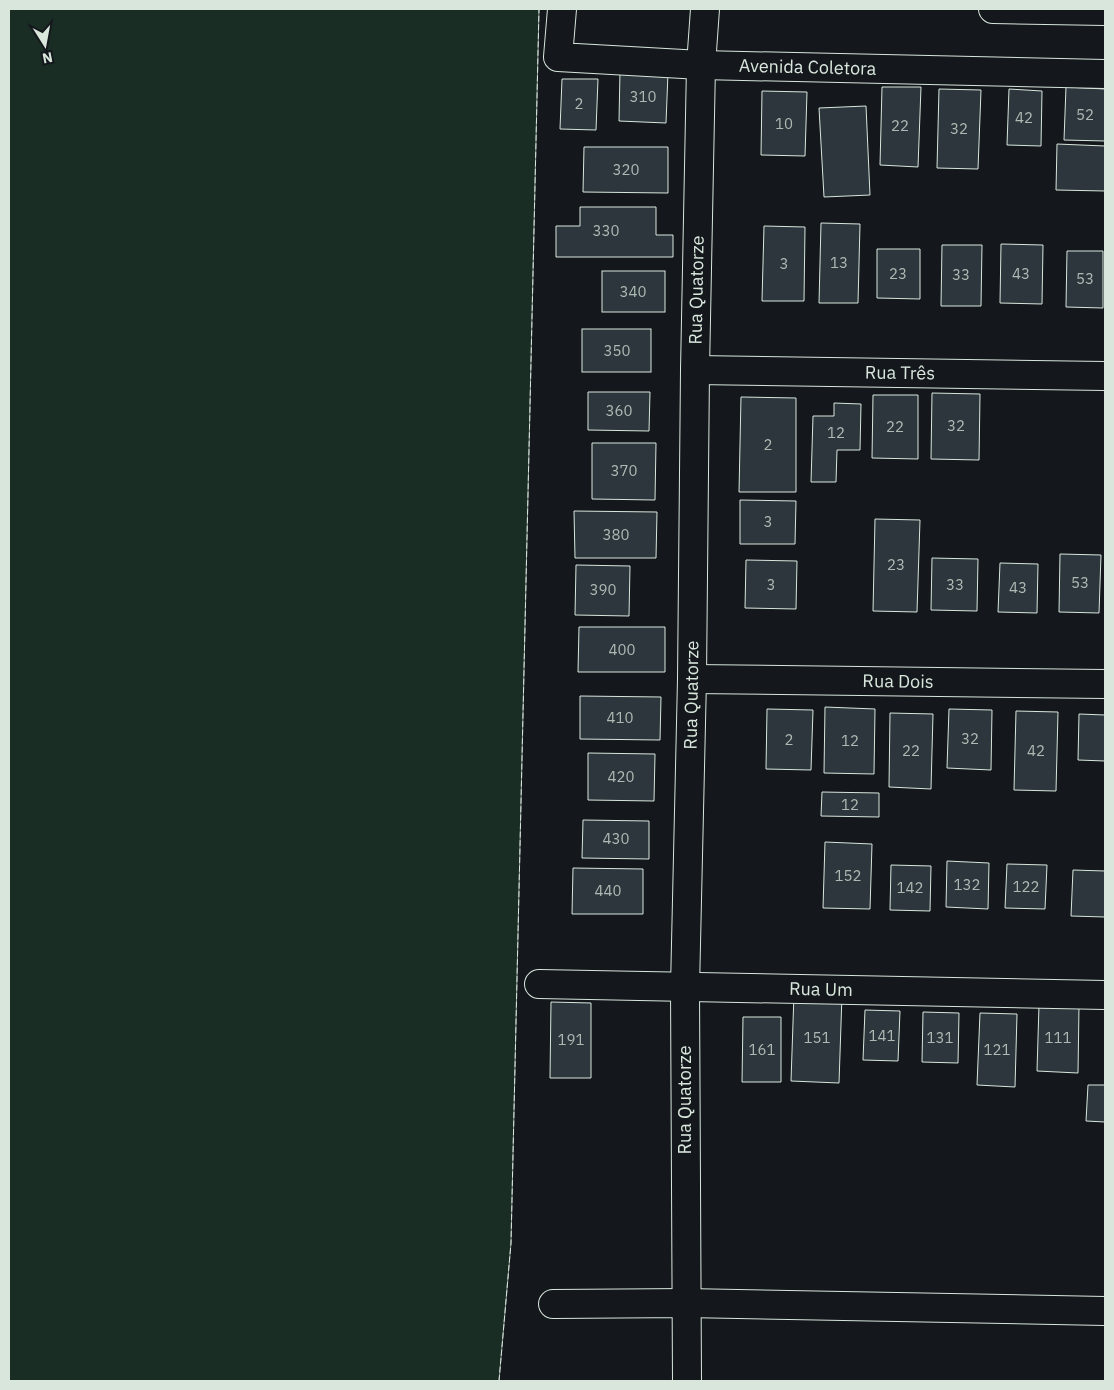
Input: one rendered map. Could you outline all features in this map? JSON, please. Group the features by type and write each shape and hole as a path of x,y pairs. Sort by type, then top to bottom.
{"street":[{"name":"Avenida Coletora","path":"562,9 558,58 701,64 1105,74"},
{"name":"Rua Quatorze","path":"686,1381 685,988 692,679 694,370 701,64 705,9"},
{"path":"993,9 1105,11"},
{"name":"Rua Três","path":"694,370 1105,376"},
{"name":"Rua Dois","path":"692,679 1105,684"},
{"name":"Rua Um","path":"539,984 1105,995"},
{"path":"553,1304 686,1303 1105,1311"}],"green space":[{"path":"9,9 539,9 511,1243 499,1381 9,1381"}],"building":[{"path":"620,71 668,73 666,123 619,121"},
{"path":"562,79 598,79 596,130 560,129"},
{"path":"882,87 921,87 918,167 880,165"},
{"path":"1066,87 1105,89 1105,141 1064,140"},
{"path":"939,89 981,90 978,169 937,168"},
{"path":"1009,89 1042,91 1041,146 1007,145"},
{"path":"762,91 807,92 805,156 761,155"},
{"path":"866,106 870,195 824,197 819,108"},
{"path":"1057,144 1105,146 1105,191 1056,190"},
{"path":"584,147 668,147 668,193 583,192"},
{"path":"580,207 656,207 656,235 673,235 673,257 556,257 556,226 580,226"},
{"path":"821,223 860,224 858,303 819,303"},
{"path":"764,226 805,227 804,301 762,301"},
{"path":"1001,244 1043,245 1042,304 1000,303"},
{"path":"942,245 982,245 981,306 941,306"},
{"path":"877,249 920,249 920,299 877,298"},
{"path":"1067,251 1103,251 1103,308 1066,307"},
{"path":"602,271 665,271 665,312 602,312"},
{"path":"582,329 651,329 651,372 582,372"},
{"path":"588,392 650,392 649,431 588,430"},
{"path":"932,393 980,394 979,460 931,459"},
{"path":"873,395 918,395 918,459 872,458"},
{"path":"741,397 796,398 796,492 739,492"},
{"path":"834,403 861,404 860,450 837,450 836,482 811,482 813,416 834,416"},
{"path":"592,443 656,443 655,500 592,499"},
{"path":"740,500 796,501 795,544 740,544"},
{"path":"574,511 657,512 656,558 575,558"},
{"path":"875,519 920,520 917,612 873,611"},
{"path":"1060,554 1101,555 1099,613 1059,612"},
{"path":"932,558 978,559 977,611 931,610"},
{"path":"746,560 797,561 796,609 745,608"},
{"path":"1000,563 1038,564 1037,613 998,612"},
{"path":"576,565 630,566 629,616 575,615"},
{"path":"579,627 665,627 665,672 578,672"},
{"path":"580,696 661,697 660,740 580,739"},
{"path":"825,707 875,709 874,774 824,773"},
{"path":"767,709 813,710 811,770 766,769"},
{"path":"949,709 992,710 991,770 947,768"},
{"path":"1016,711 1058,712 1056,791 1014,790"},
{"path":"890,713 933,714 931,789 889,787"},
{"path":"1079,714 1105,715 1105,761 1078,760"},
{"path":"588,753 655,754 654,801 588,800"},
{"path":"822,792 879,793 879,817 821,816"},
{"path":"583,820 649,821 649,859 582,858"},
{"path":"825,842 872,844 870,909 823,908"},
{"path":"947,861 989,863 988,909 946,907"},
{"path":"1007,864 1047,865 1045,909 1005,908"},
{"path":"891,865 931,866 930,911 890,910"},
{"path":"573,868 643,869 643,914 572,914"},
{"path":"1073,870 1105,871 1105,917 1071,916"},
{"path":"794,994 842,995 839,1083 791,1081"},
{"path":"551,1002 591,1003 591,1078 550,1078"},
{"path":"1039,1005 1079,1006 1078,1073 1037,1071"},
{"path":"865,1010 900,1011 898,1061 863,1060"},
{"path":"923,1012 959,1013 958,1063 922,1062"},
{"path":"980,1013 1017,1014 1015,1087 977,1085"},
{"path":"743,1017 781,1017 781,1082 742,1082"},
{"path":"1088,1085 1105,1085 1105,1122 1086,1121"}],"fence":[{"path":"499,1381 511,1243 539,9"}]}
